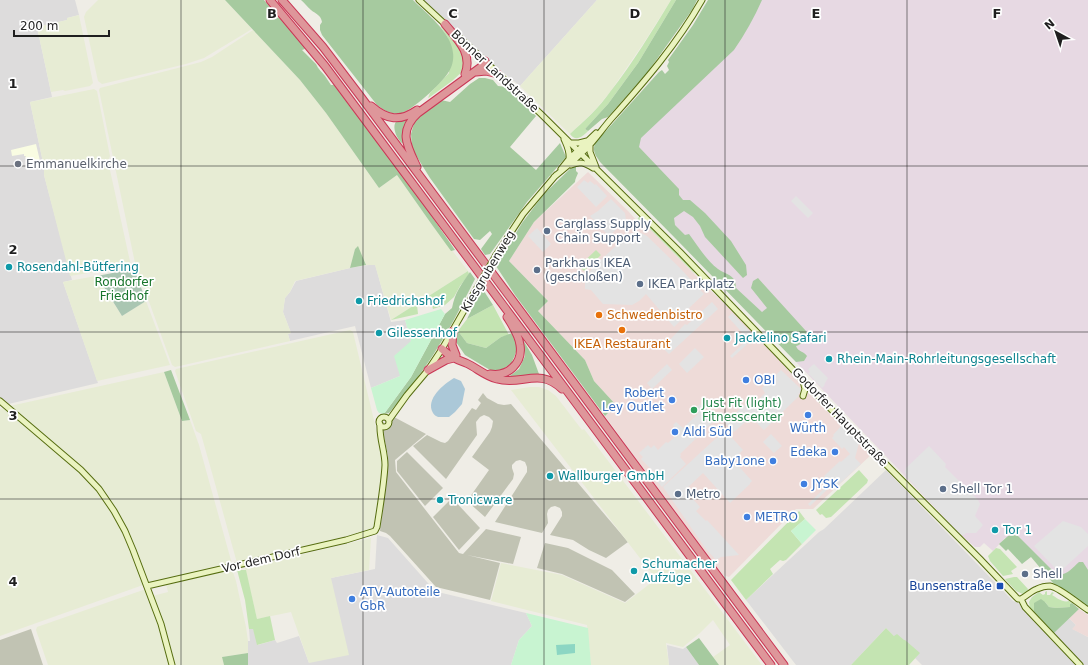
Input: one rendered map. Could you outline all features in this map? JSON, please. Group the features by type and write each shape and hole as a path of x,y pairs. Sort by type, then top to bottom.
{"highway":[{"path":"270,0 325,66 771,665"},
{"path":"282,0 323,47 361,97 784,665"},
{"path":"445,24 467,55 469,74"},
{"path":"435,196 410,153 406,142 406,132 410,122 418,113 469,74 478,64 485,61"},
{"path":"361,97 382,114 398,118 415,111 469,74 478,71 498,74"},
{"path":"480,371 494,375 503,374 514,367 520,355 520,345 515,331 490,287"},
{"path":"453,331 452,345 455,356"},
{"path":"442,349 447,354 455,356 487,376 497,380 508,381 542,378 550,380 577,404"},
{"path":"428,370 455,356"}],"main road":[{"name":"Bonner Landstraße","path":"419,0 485,61 579,152"},
{"name":"Kiesgrubenweg","path":"554,177 567,167 646,80 665,56 702,0"},
{"path":"562,135 569,148 569,158"},
{"path":"570,143 589,142 590,152 598,170"},
{"name":"Kiesgrubenweg","path":"388,418 428,370 442,349 496,254 523,214 569,158 579,152"},
{"name":"Godorfer Hauptstraße","path":"579,152 702,274 803,380 1016,597 1021,599 1025,607 1080,665"},
{"name":"Godorfer Hauptstraße","path":"567,167 581,162 598,170"},
{"path":"803,380 805,389 804,396"},
{"path":"0,401 81,470 99,489 114,511 122,525 147,586 161,624 172,665"},
{"path":"382,417 388,418 389,424 382,426 379,422 380,419 382,417"},
{"name":"Vor dem Dorf","path":"147,586 346,540 375,531 377,527 385,466 381,435 382,426"},
{"path":"1021,599 1038,588 1050,586 1065,594 1088,610"}],"shaded area":[{"path":"0,0 75,0 79,15 67,18 67,20 37,27 52,97 30,102 44,167 44,175 72,280 63,282 98,383 0,406"},
{"path":"98,0 225,0 252,29 204,58 186,64 102,84 98,81 84,17 86,12"},
{"path":"414,0 597,0 520,86"},
{"path":"597,0 671,0 610,92 596,109 570,134 520,86"},
{"path":"739,0 1088,0 1088,601 1061,586 1017,541 1005,538 993,551 984,543 980,547 975,547 962,536 796,362 613,163"},
{"path":"79,15 93,83 90,86 51,92 37,27 67,20 67,18"},
{"path":"253,30 300,80 326,113 379,188 397,175 430,222 468,271 391,320 375,265 366,265 358,247 355,249 350,268 295,281 290,292 285,298 283,312 291,333 288,334 290,341 175,367 172,365 135,263 99,90 100,88 201,62 212,57"},
{"path":"94,89 97,91 110,156 108,161 131,266 70,276 44,175 44,167 30,102"},
{"path":"36,144 40,161 36,162 25,158 26,156 24,156 24,154 12,156 11,150"},
{"path":"588,172 639,223 649,228 759,337 803,387 871,455 813,509 796,509 729,577 720,574 605,416 616,405 594,381 585,360 538,311 548,301 509,261 534,222"},
{"path":"584,180 588,183 590,181 595,185 596,184 607,196 596,207 577,187"},
{"path":"796,196 813,213 808,218 791,201"},
{"path":"611,199 625,213 626,220 609,236 590,216"},
{"path":"537,228 551,244 543,252 528,236"},
{"name":"IKEA Parkplatz","path":"630,233 641,233 647,236 704,294 689,308 687,314 674,327 646,294 632,305 603,304 591,290 585,289 585,279 593,267"},
{"path":"375,264 391,322 405,320 411,341 400,376 371,388 355,326 290,341 288,334 291,333 283,312 285,298 296,281 350,268"},
{"path":"96,276 122,316 146,301 170,365 97,381 63,282"},
{"path":"712,302 718,309 669,354 663,347 685,324 687,325"},
{"name":"Jackelino Safari","path":"732,313 755,337 732,358 730,356 748,339 728,317"},
{"path":"350,330 353,332 382,454 382,468 375,524 373,528 368,531 237,563 201,434 196,431 175,371 176,369"},
{"path":"695,348 704,357 687,373 679,364"},
{"path":"667,364 672,370 652,389 647,383"},
{"path":"814,364 828,378 822,388 808,373 810,372 808,369"},
{"path":"781,370 801,389 798,395 799,396 764,430 751,417 734,432 725,423 744,405 747,408 750,408 765,393 762,388"},
{"path":"164,372 182,421 190,420 199,445 232,564 166,580 149,582 147,581 104,492 93,478 10,406"},
{"path":"539,387 548,390 556,396 582,430 584,429 762,665 719,665 713,657 730,645 713,620 683,647 666,643 669,665 591,665 587,625 491,601 501,563 562,575 625,603 656,579 511,390"},
{"path":"483,393 487,398 498,404 511,404 628,542 606,558 573,540 550,535 562,516 560,508 555,506 548,510 548,523 542,533 495,522 527,472 525,462 520,460 516,461 512,465 514,474 513,479 485,517 467,501 489,470 472,457 490,432 493,421 489,417 484,415 476,422 477,435 446,479 413,446 427,435 441,442 445,443 448,441 472,408 476,410 481,403 478,400"},
{"path":"700,404 702,406 700,408 713,419 711,421 713,422 680,454 680,457 686,464 662,487 654,478 658,474 641,459 643,457 639,453 648,445 651,448 654,445 658,450 666,442 668,443 677,435 677,430 673,425 676,422 683,428 698,414 695,408"},
{"path":"7,408 75,466 92,483 107,503 121,526 143,585 0,636 0,409"},
{"path":"394,417 426,434 395,460 396,472 459,553 463,554 486,529 521,537 513,564 467,555 500,563 490,600 436,587 390,536 380,531 388,456 383,432"},
{"path":"842,425 859,443 855,458 861,464 835,488 832,485 810,506 808,504 830,483 824,476 850,454 844,447 842,449 832,438"},
{"name":"Metro","path":"725,430 743,450 733,460 752,481 750,484 730,503 703,473 685,490 689,493 687,496 690,500 692,498 700,507 696,511 706,521 707,520 739,555 721,557 716,560 706,549 663,487"},
{"path":"771,434 782,446 774,453 763,442"},
{"name":"Shell Tor 1","path":"929,446 946,464 945,467 978,500 980,504 975,516 983,525 976,533 966,533 961,535 907,477 905,472 906,468"},
{"path":"407,452 443,488 425,506 397,471 397,461"},
{"path":"886,470 1013,601 1030,608 1054,633 1069,618 1076,625 1073,629 1088,637 1088,665 922,665 915,658 919,653 904,641 894,636 886,628 851,665 796,665 746,600"},
{"path":"452,498 480,528 459,550 433,517"},
{"path":"1063,521 1081,527 1088,534 1088,546 1063,569 1057,570 1034,546"},
{"path":"377,535 388,538 435,591 526,613 532,626 519,640 511,665 248,665 248,641 250,641 249,629 253,628 258,645 275,640 277,643 299,636 309,663 331,578 375,569"},
{"path":"371,538 369,570 331,578 349,655 309,663 291,612 257,619 245,568"},
{"path":"545,543 568,548 612,570 635,594 625,602 562,574 537,568"},
{"path":"232,569 246,627 248,653 222,657 224,665 175,665 163,622 152,596 168,592 166,584"},
{"path":"143,590 147,591 170,665 48,665 36,630 37,627"},
{"path":"1079,609 1088,615 1088,637 1072,629 1076,625 1069,618"},
{"path":"31,629 43,665 0,665 0,640"},
{"path":"667,645 683,649 686,647 699,665 669,665"}],"green space":[{"path":"225,0 264,0 271,8 268,11 275,19 279,17 303,45 305,49 302,50 316,64 331,85 334,85 419,198 455,250 451,251 397,175 379,188 326,113 300,80"},
{"path":"301,0 413,0 438,24 448,38 453,55 451,69 445,78 433,90 411,108 399,114 382,109 377,105 322,35 320,30 320,25 322,22 321,18"},
{"path":"671,0 676,0 638,63 608,104 585,129 588,131 579,138 574,138 570,134 606,98 627,70"},
{"path":"676,0 697,0 692,10 647,73 608,117 602,119 588,131 585,129 608,104 638,63"},
{"path":"708,0 762,0 749,26 734,50 641,138 639,147 679,189 679,195 683,200 690,200 705,213 731,241 746,265 747,275 743,278 705,237 700,226 693,217 684,211 674,218 675,225 685,235 689,234 702,253 718,269 732,277 736,283 736,288 762,312 767,308 751,288 753,281 758,278 806,331 808,335 807,337 796,346 807,356 804,361 796,362 601,163 594,151 595,143 659,72 662,70 665,74 669,70 667,66 669,62 668,60 693,25"},
{"path":"442,26 464,51 464,70 452,81 428,98 430,93 449,73 448,38 441,27"},
{"path":"479,78 493,80 498,86 507,87 536,116 510,147 536,170 560,143 566,157 527,202 490,254 485,255 481,249 492,234 490,231 480,240 474,239 430,178 412,149 411,134 414,123 419,116 441,100 450,102"},
{"path":"411,116 405,143 402,143 396,135 394,128 396,122 399,119"},
{"path":"572,167 576,167 576,171 578,173 575,182 534,222 509,261 548,301 538,311 585,360 594,381 616,405 605,416 515,295 496,266 522,223 544,194"},
{"path":"640,216 690,266 695,274 649,228 637,221"},
{"path":"358,246 366,265 350,268 355,249"},
{"path":"596,250 601,255 584,271 579,266"},
{"name":"Rondorfer Friedhof","path":"133,269 146,301 122,316 97,276"},
{"path":"468,271 469,274 454,297 445,305 433,309 431,302 417,305 418,314 391,320"},
{"path":"470,272 475,279 439,346 403,396 389,413 384,414 411,377 445,314 452,308 453,302 461,285"},
{"path":"482,288 493,305 467,319"},
{"path":"493,305 509,335 501,337 486,348 467,343 458,331 467,319"},
{"path":"441,309 445,314 411,377 384,414 379,413 371,388 400,376 394,356 411,341 405,320"},
{"path":"458,331 467,343 486,348 501,337 512,333 518,346 511,364 501,370 490,370 465,355 456,342"},
{"path":"522,338 532,355 539,374 507,378 519,369 525,356"},
{"path":"171,370 190,420 182,421 164,372"},
{"path":"859,470 868,480 867,483 831,517 826,518 822,514 820,515 816,510"},
{"path":"799,511 805,519 791,531 802,544 786,560 780,560 770,569 773,574 746,600 731,580"},
{"path":"805,519 816,530 802,544 791,531"},
{"path":"1008,536 1018,536 1056,574 1060,575 1066,573 1079,562 1083,562 1088,570 1088,607 1053,583 1031,557 1022,564 1008,549 1006,551 999,544"},
{"path":"996,548 1000,549 1017,567 1011,571 1013,574 1003,576 990,561 988,556"},
{"path":"237,570 246,570 257,619 270,616 275,640 257,645 253,629 249,629 245,600"},
{"path":"1017,577 1028,589 1027,592 1023,594 1016,591 1005,579"},
{"path":"1047,591 1047,595 1050,595 1052,592 1054,593 1052,595 1058,599 1072,603 1070,604 1070,607 1056,608 1049,607 1045,602 1034,603 1034,612 1030,608 1029,602 1032,597 1039,592 1043,595"},
{"path":"1041,599 1049,607 1070,607 1070,604 1072,603 1079,609 1054,633 1034,612 1034,603"},
{"path":"526,613 588,628 591,665 511,665 519,640 532,626"},
{"path":"886,628 894,636 897,634 920,653 909,665 851,665"},
{"path":"699,638 719,665 699,665 686,647"},
{"path":"575,644 575,653 557,655 556,645"},
{"path":"248,653 248,665 224,665 222,657"}],"water":[{"path":"454,378 461,381 465,389 462,404 449,417 438,417 433,414 431,408 433,397 445,384"}],"place":[{"name":"Emmanuelkirche","path":"18,164"},
{"name":"Carglass Supply Chain Support","path":"547,231"},
{"name":"Rosendahl-Bütfering","path":"9,267"},
{"name":"Parkhaus IKEA (geschloßen)","path":"537,270"},
{"name":"IKEA Parkplatz","path":"640,284"},
{"name":"Friedrichshof","path":"359,301"},
{"name":"Schwedenbistro","path":"599,315"},
{"name":"IKEA Restaurant","path":"622,330"},
{"name":"Gilessenhof","path":"379,333"},
{"name":"Jackelino Safari","path":"727,338"},
{"name":"Rhein-Main-Rohrleitungsgesellschaft","path":"829,359"},
{"name":"OBI","path":"746,380"},
{"name":"Robert Ley Outlet","path":"672,400"},
{"name":"Just Fit (light) Fitnesscenter","path":"694,410"},
{"name":"Würth","path":"808,415"},
{"name":"Aldi Süd","path":"675,432"},
{"name":"Edeka","path":"835,452"},
{"name":"Baby1one","path":"773,461"},
{"name":"Wallburger GmbH","path":"550,476"},
{"name":"JYSK","path":"804,484"},
{"name":"Shell Tor 1","path":"943,489"},
{"name":"Metro","path":"678,494"},
{"name":"Tronicware","path":"440,500"},
{"name":"METRO","path":"747,517"},
{"name":"Tor 1","path":"995,530"},
{"name":"Schumacher Aufzüge","path":"634,571"},
{"name":"Shell","path":"1025,574"},
{"name":"Bunsenstraße","path":"1000,586"},
{"name":"ATV-Autoteile GbR","path":"352,599"}]}
